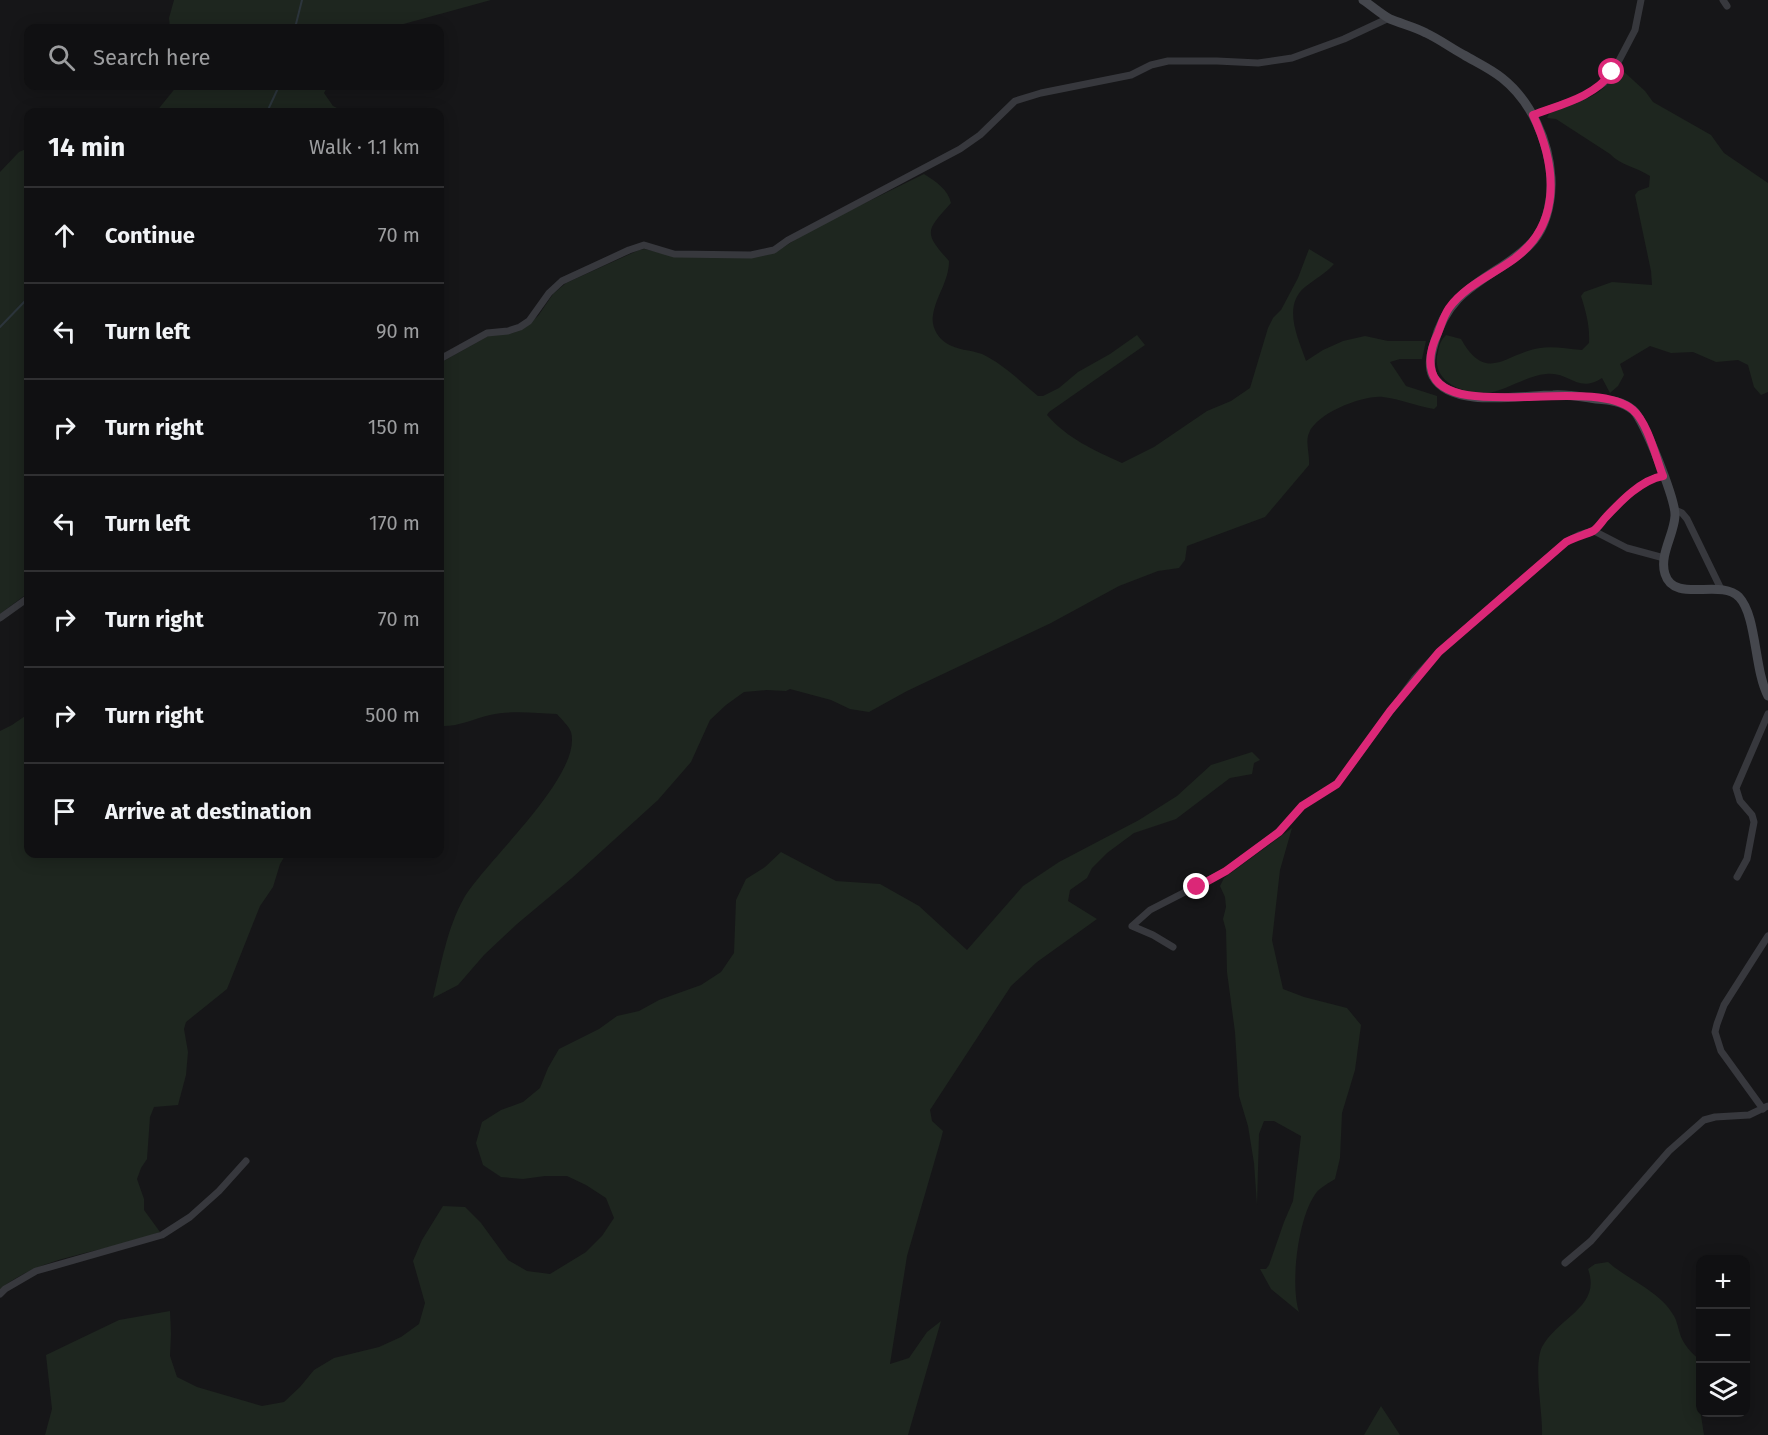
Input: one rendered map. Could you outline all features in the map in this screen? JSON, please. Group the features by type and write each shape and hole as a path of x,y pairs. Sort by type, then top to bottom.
{"street":[{"path":"1364,0 1389,18 1425,32 1501,77 1514,89 1533,115 1546,147 1551,178 1550,200 1544,222 1536,238 1525,250 1475,284 1457,298 1448,309 1431,354 1430,365 1433,376 1450,391 1468,397 1495,398 1556,394 1610,400 1624,404 1640,418 1675,510 1674,524 1664,558 1666,576 1678,589 1721,589 1738,597 1747,612 1761,679 1768,696"},
{"path":"1533,115 1580,98 1604,83 1635,30 1641,0"},
{"path":"444,357 487,333 520,327 529,321 549,293 562,281 644,245 674,254 751,255 774,250 788,240 960,149 980,135 1015,101 1041,93 1131,75 1151,65 1168,61 1258,63 1292,58 1344,39 1389,18"},
{"path":"1173,947 1132,926 1150,910 1226,871 1279,832 1302,806 1337,784 1408,687 1439,652 1566,542 1594,531 1606,516 1642,485 1663,476"},
{"path":"1675,510 1687,519 1721,589"},
{"path":"1594,531 1627,548 1664,558"},
{"path":"0,618 24,601"},
{"path":"1737,877 1747,858 1754,822 1752,815 1740,801 1736,788 1768,714"},
{"path":"1565,1263 1591,1241 1670,1151 1704,1120 1714,1117 1749,1115 1766,1108 1720,1051 1716,1032 1724,1005 1768,936"},
{"path":"0,1293 36,1271 162,1235 190,1217 219,1191 246,1161"}],"shaded area":[{"path":"174,0 491,0 404,24 170,24"},
{"path":"1621,69 1645,91 1653,102 1711,135 1724,153 1768,183 1768,392 1761,395 1754,387 1748,365 1738,360 1716,362 1693,352 1671,353 1650,346 1620,364 1624,375 1618,386 1610,393 1602,378 1586,384 1554,374 1538,375 1492,392 1475,393 1457,388 1449,383 1438,370 1438,349 1446,335 1461,339 1470,353 1480,361 1488,363 1498,363 1540,348 1582,350 1589,343 1587,319 1581,296 1584,292 1612,282 1652,285 1635,195 1638,191 1649,187 1650,176 1618,161 1556,119 1547,118 1550,112 1598,92"},
{"path":"174,90 326,90 324,93 337,108 159,108"},
{"path":"24,150 24,596 0,614 0,172"},
{"path":"924,174 937,183 951,203 936,220 931,232 935,244 949,261 933,319 935,331 943,341 954,347 990,358 1038,396 1059,388 1078,372 1137,335 1145,345 1047,415 1073,437 1122,463 1154,447 1207,411 1231,401 1250,388 1268,328 1273,318 1281,310 1298,278 1309,249 1334,264 1305,287 1294,303 1294,323 1306,361 1343,341 1365,336 1388,341 1426,341 1422,359 1400,359 1390,362 1406,386 1437,396 1437,406 1434,409 1389,398 1374,397 1353,402 1331,412 1321,419 1309,433 1307,440 1309,465 1265,517 1187,546 1185,560 1179,568 1158,571 1119,586 1051,623 907,691 869,712 850,709 831,700 790,689 744,692 710,720 691,762 658,800 517,924 484,955 458,985 433,998 449,934 464,898 548,794 571,750 571,732 557,714 498,713 444,726 444,361 490,335 513,333 526,326 538,316 553,294 566,283 639,250 645,249 677,257 762,256 776,252 812,229"},
{"path":"24,717 24,858 284,858 273,887 260,906 227,989 186,1022 184,1029 188,1052 186,1075 178,1105 154,1107 150,1117 147,1159 137,1179 144,1199 144,1210 160,1232 37,1268 0,1289 0,731"},
{"path":"1252,752 1260,760 1254,763 1252,774 1230,778 1176,819 1134,833 1107,853 1092,868 1087,878 1070,890 1068,901 1097,919 1037,962 1011,986 930,1110 932,1121 943,1131 907,1256 890,1364 909,1358 927,1332 941,1321 908,1435 45,1435 52,1409 46,1355 119,1320 170,1311 170,1356 177,1377 197,1387 262,1406 284,1402 314,1370 334,1358 379,1347 401,1337 419,1324 425,1303 413,1261 422,1240 443,1206 465,1207 481,1223 508,1260 527,1271 550,1274 586,1252 602,1236 614,1218 606,1198 567,1176 523,1179 501,1177 483,1165 476,1143 482,1122 501,1110 523,1102 540,1088 559,1049 599,1029 617,1016 639,1011 659,1000 701,985 721,972 734,953 736,900 746,879 765,867 781,852 836,881 880,884 919,906 967,950 1023,886 1059,862 1139,820 1177,796 1211,765"},
{"path":"1292,828 1280,870 1272,940 1283,989 1347,1008 1361,1025 1355,1070 1342,1113 1340,1158 1335,1179 1316,1193 1304,1218 1300,1234 1295,1285 1299,1312 1271,1289 1260,1269 1266,1269 1269,1265 1293,1201 1301,1136 1274,1121 1264,1121 1259,1134 1257,1205 1248,1126 1239,1096 1235,1032 1227,972 1226,930 1223,919 1226,907 1220,886 1224,878"},
{"path":"1608,1262 1668,1307 1675,1318 1683,1341 1696,1356 1696,1417 1701,1417 1704,1435 1542,1435 1538,1377 1539,1355 1549,1337 1584,1302 1591,1282 1588,1269 1595,1264"},
{"path":"1381,1406 1400,1435 1364,1435"}],"waterway":[{"path":"296,24 302,0"},
{"path":"269,108 277,90"},
{"path":"0,327 24,302"}],"route":[{"path":"1197,887 1226,871 1279,832 1302,806 1337,784 1414,680 1439,652 1473,622 1566,542 1594,531 1606,516 1642,485 1663,476 1640,418 1624,404 1610,400 1556,394 1495,398 1468,397 1442,386 1433,376 1430,365 1435,340 1448,309 1457,298 1475,284 1525,250 1536,238 1544,222 1550,200 1551,178 1546,147 1533,115 1593,91 1604,83 1612,72"}]}
